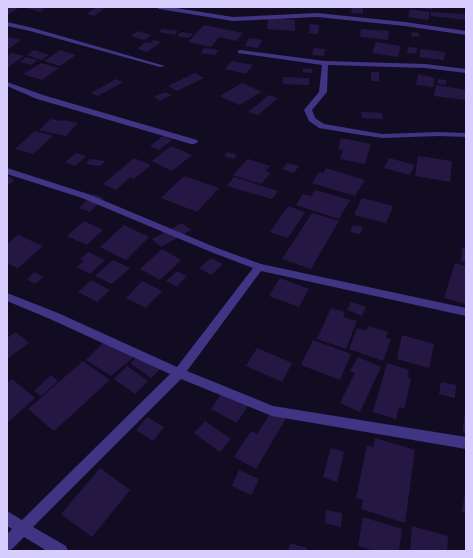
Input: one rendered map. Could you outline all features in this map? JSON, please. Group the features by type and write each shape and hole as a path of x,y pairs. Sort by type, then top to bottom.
{"street":[{"path":"159,7 233,19 317,15 405,24 466,33"},
{"path":"7,24 32,29 162,66"},
{"path":"240,52 326,63 425,66 466,71"},
{"path":"326,63 324,92 308,110 312,119 322,126 382,136 439,134 466,135"},
{"path":"7,84 40,97 194,142"},
{"path":"7,171 86,196 214,250 260,267 466,312"},
{"path":"7,544 179,373 260,267"},
{"path":"7,297 54,316 179,373 272,411 466,443"},
{"path":"7,518 61,551"}],"building":[{"path":"10,7 20,7 7,15 7,9"},
{"path":"97,7 104,9 94,16 86,14"},
{"path":"352,7 363,7 363,14 351,13"},
{"path":"415,7 433,7 432,10"},
{"path":"27,8 45,9 40,12"},
{"path":"410,9 430,12 428,20 408,17"},
{"path":"431,12 466,14 466,20 431,16"},
{"path":"268,18 295,20 295,31 267,29"},
{"path":"310,24 319,25 318,34 309,33"},
{"path":"204,25 243,33 236,41 219,37 211,47 188,42"},
{"path":"162,29 178,31 175,35 159,32"},
{"path":"361,29 389,31 388,40 360,37"},
{"path":"138,31 152,35 144,40 131,36"},
{"path":"181,32 193,34 189,38 177,36"},
{"path":"412,32 419,33 419,37 411,36"},
{"path":"7,37 17,39 21,40 7,50"},
{"path":"249,38 262,40 258,48 245,46"},
{"path":"154,40 161,42 147,52 137,49 146,42 150,43"},
{"path":"376,42 401,46 398,57 372,53"},
{"path":"408,47 417,48 416,54 407,53"},
{"path":"204,48 218,50 215,55 201,53"},
{"path":"314,48 325,49 324,56 312,55"},
{"path":"421,49 445,52 444,60 419,57"},
{"path":"34,50 49,55 42,60 27,55"},
{"path":"60,50 76,55 60,66 44,61"},
{"path":"12,53 24,56 7,68 7,56"},
{"path":"26,57 37,60 31,65 20,62"},
{"path":"232,61 253,65 246,74 225,69"},
{"path":"41,63 59,68 42,80 23,74"},
{"path":"303,68 312,69 312,73 303,72"},
{"path":"371,72 379,72 379,81 371,81"},
{"path":"195,73 204,78 177,91 168,86"},
{"path":"418,74 435,78 433,87 416,85"},
{"path":"283,77 309,78 309,85 283,84"},
{"path":"116,79 123,82 98,96 91,93"},
{"path":"438,79 446,80 446,85 437,83"},
{"path":"242,83 262,92 239,105 220,96"},
{"path":"436,85 466,90 466,100 434,96"},
{"path":"165,92 171,95 160,101 154,97"},
{"path":"269,95 278,98 258,115 248,112"},
{"path":"361,112 382,113 383,119 362,118"},
{"path":"51,119 78,123 66,136 39,130"},
{"path":"35,131 53,136 33,154 15,149"},
{"path":"163,136 172,140 159,150 150,146"},
{"path":"341,138 371,144 365,164 340,159 343,150 338,149"},
{"path":"171,146 192,155 172,171 152,161"},
{"path":"227,152 237,155 234,159 224,156"},
{"path":"76,153 86,156 75,166 65,162"},
{"path":"418,156 452,161 450,182 415,176"},
{"path":"134,158 151,165 134,179 130,177 116,190 103,184"},
{"path":"389,158 415,165 410,175 384,168"},
{"path":"90,159 105,161 101,166 86,164"},
{"path":"248,159 270,166 266,171 271,173 261,184 233,175"},
{"path":"287,163 299,166 294,173 282,169"},
{"path":"326,168 365,180 355,196 312,183 319,172 323,173"},
{"path":"8,176 15,181 7,185"},
{"path":"184,176 219,188 197,212 161,198"},
{"path":"234,177 278,191 272,199 227,186"},
{"path":"315,190 350,200 339,219 296,205 303,194 311,196"},
{"path":"93,194 104,198 90,212 79,208"},
{"path":"362,198 393,206 386,223 354,215"},
{"path":"288,206 305,212 288,238 270,232"},
{"path":"312,213 339,221 311,269 282,259"},
{"path":"84,221 103,230 87,245 67,236"},
{"path":"182,223 191,230 161,247 152,239"},
{"path":"124,225 149,237 126,260 100,247"},
{"path":"353,225 363,227 360,234 350,232"},
{"path":"18,235 43,246 18,268 7,263 7,244"},
{"path":"462,248 466,249 466,262 461,261"},
{"path":"162,249 181,260 160,280 140,269"},
{"path":"88,252 105,260 90,274 77,267 84,260 80,259"},
{"path":"211,258 223,264 211,275 199,268"},
{"path":"113,260 130,268 112,284 95,276"},
{"path":"455,263 466,266 466,304 444,298"},
{"path":"177,271 187,276 177,287 166,281"},
{"path":"35,272 43,277 35,284 27,279"},
{"path":"280,278 309,289 299,307 269,296"},
{"path":"91,280 110,290 97,302 78,292"},
{"path":"142,281 162,291 146,308 126,298"},
{"path":"351,302 366,307 362,316 347,310"},
{"path":"331,308 345,312 343,317 357,321 346,349 317,339"},
{"path":"368,326 388,332 386,338 391,339 383,361 349,349 357,328 366,331"},
{"path":"16,332 29,343 7,359 7,338"},
{"path":"402,335 434,344 429,368 397,359"},
{"path":"108,338 136,355 111,376 86,360"},
{"path":"313,340 351,354 340,380 301,365"},
{"path":"257,348 292,363 282,382 246,366"},
{"path":"142,352 163,366 151,378 130,363"},
{"path":"358,357 381,367 360,412 340,403 355,373 350,371"},
{"path":"83,361 110,380 54,431 28,409"},
{"path":"387,363 409,370 407,377 411,379 404,409 399,407 396,419 373,412"},
{"path":"127,366 148,381 135,394 114,379"},
{"path":"51,375 58,381 41,396 34,391"},
{"path":"12,379 35,398 7,423 7,383"},
{"path":"441,382 456,385 455,398 439,394"},
{"path":"225,388 251,400 237,423 211,409"},
{"path":"274,408 288,415 256,469 234,457 251,431 257,434"},
{"path":"465,409 466,410 466,433 463,432"},
{"path":"147,417 164,427 153,441 136,430"},
{"path":"205,421 231,439 220,452 194,433"},
{"path":"375,438 415,450 405,523 361,509 363,500 356,498 367,445 373,447"},
{"path":"331,448 344,452 337,482 323,477"},
{"path":"100,468 130,490 92,537 61,514"},
{"path":"239,470 259,479 251,495 232,486"},
{"path":"466,492 466,514 462,512"},
{"path":"326,510 342,513 341,527 325,523"},
{"path":"363,517 402,529 399,551 375,551 358,546"},
{"path":"412,526 448,536 447,551 410,551"},
{"path":"290,543 307,548 307,551 288,551"}]}
